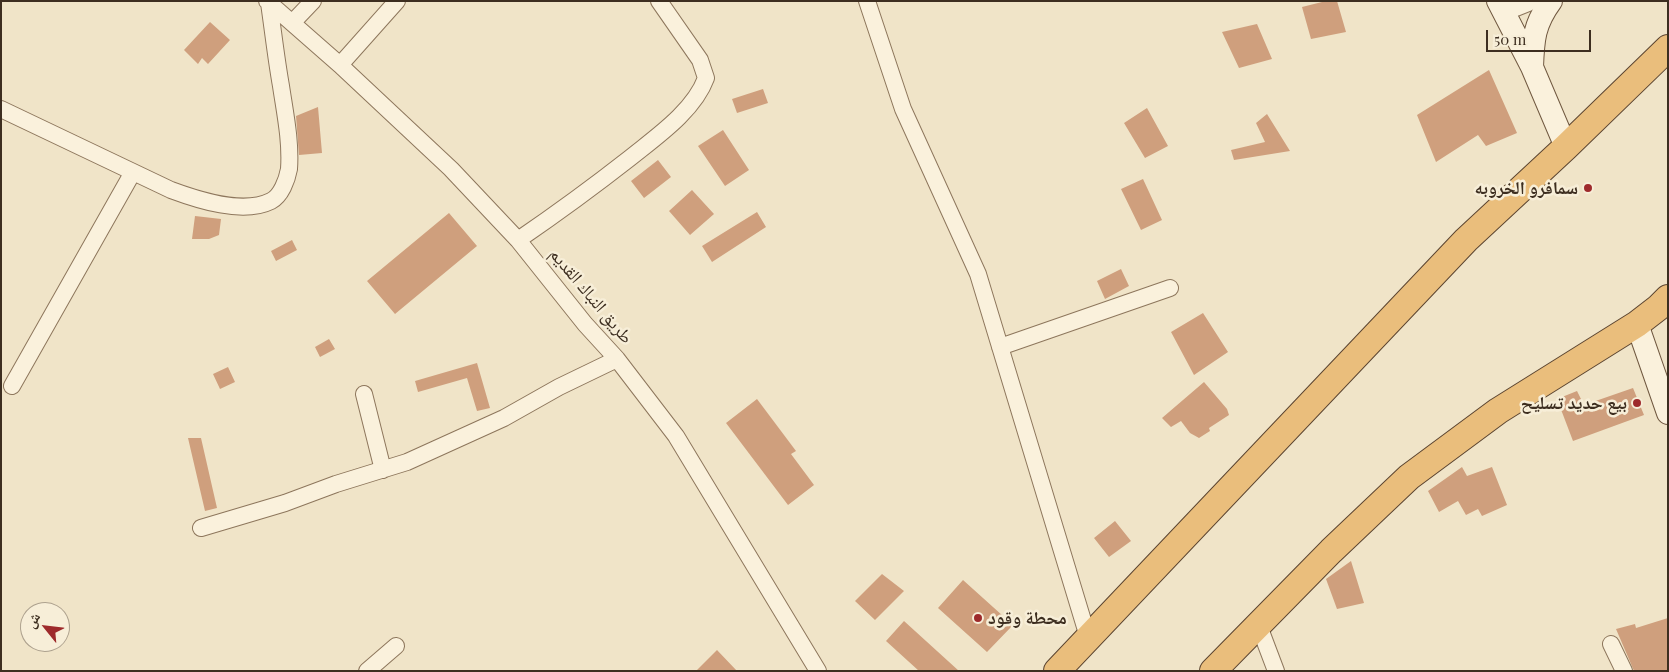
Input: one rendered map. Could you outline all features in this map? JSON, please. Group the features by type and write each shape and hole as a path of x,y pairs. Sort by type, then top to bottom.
{"highway":[{"path":"1057,671 1466,240 1566,148 1668,48"},
{"path":"1213,671 1331,551 1409,478 1498,410 1636,324 1660,307 1668,298"}],"main road":[{"path":"1532,67 1534,32 1541,16 1551,1"},
{"path":"1501,6 1532,67 1566,148"},
{"path":"1636,324 1668,413"}],"street":[{"path":"292,23 313,1"},
{"path":"340,65 397,1"},
{"path":"518,240 557,214 661,133 695,100 702,90 706,78 700,60 659,1"},
{"path":"867,1 903,109 978,274 1088,637"},
{"path":"1501,6 1528,1"},
{"path":"1,109 171,190 200,200 230,206 255,206 272,201 284,186 288,170 286,120 268,2"},
{"name":"طريق النباك القديم","path":"268,2 340,65 451,169 518,240 585,324 617,359 676,436 818,671"},
{"path":"12,386 132,172"},
{"path":"1000,347 1170,288"},
{"path":"201,528 285,503 336,484 407,462 504,418 559,387 617,359"},
{"path":"364,394 382,470"},
{"path":"1259,626 1276,671"},
{"path":"1611,644 1624,671"},
{"path":"366,671 396,646"}],"building":[{"path":"1326,1 1337,1 1346,32 1311,39 1302,7"},
{"path":"210,22 230,40 208,64 202,58 198,64 184,50"},
{"path":"1257,24 1272,59 1239,68 1222,32"},
{"path":"1489,70 1517,133 1486,146 1478,135 1436,162 1417,115"},
{"path":"763,89 768,103 737,113 732,99"},
{"path":"318,107 322,153 299,155 296,116"},
{"path":"1147,108 1168,146 1145,158 1124,123"},
{"path":"1267,114 1290,151 1234,160 1231,150 1265,142 1256,123"},
{"path":"723,130 749,170 725,186 698,146"},
{"path":"658,160 671,177 644,198 631,181"},
{"path":"1143,179 1162,220 1141,230 1121,189"},
{"path":"692,190 714,214 690,235 669,211"},
{"path":"757,212 766,227 712,262 702,246"},
{"path":"449,213 477,246 395,314 367,281"},
{"path":"195,216 221,219 219,235 209,239 192,239"},
{"path":"292,240 297,250 276,261 271,251"},
{"path":"1121,269 1129,286 1105,299 1097,281"},
{"path":"1203,313 1228,352 1194,375 1171,332"},
{"path":"329,339 335,349 320,357 315,347"},
{"path":"477,363 490,408 477,411 467,378 418,392 415,381"},
{"path":"228,367 235,382 220,389 213,374"},
{"path":"1204,382 1227,409 1229,415 1209,428 1210,431 1199,438 1190,433 1181,421 1171,427 1162,418"},
{"path":"1633,388 1644,415 1573,441 1557,399 1577,391 1584,405"},
{"path":"757,399 796,451 791,454 814,485 788,505 726,423"},
{"path":"188,438 201,438 217,508 205,511"},
{"path":"1462,467 1467,476 1492,467 1507,505 1482,516 1478,509 1466,515 1458,501 1439,512 1428,491"},
{"path":"1115,521 1131,541 1109,557 1094,538"},
{"path":"1351,561 1364,603 1337,609 1326,579"},
{"path":"882,574 904,591 875,620 855,601"},
{"name":"محطة وقود","path":"963,580 1013,625 987,652 938,608"},
{"path":"1668,618 1668,671 1634,671 1616,629 1635,624 1636,628"},
{"path":"904,621 959,671 919,671 886,641"},
{"path":"717,650 737,671 696,671"}],"place":[{"name":"سمافرو الخروبه","path":"1588,188"},
{"name":"بيع حديد تسليح","path":"1637,403"},
{"name":"محطة وقود","path":"978,618"}]}
